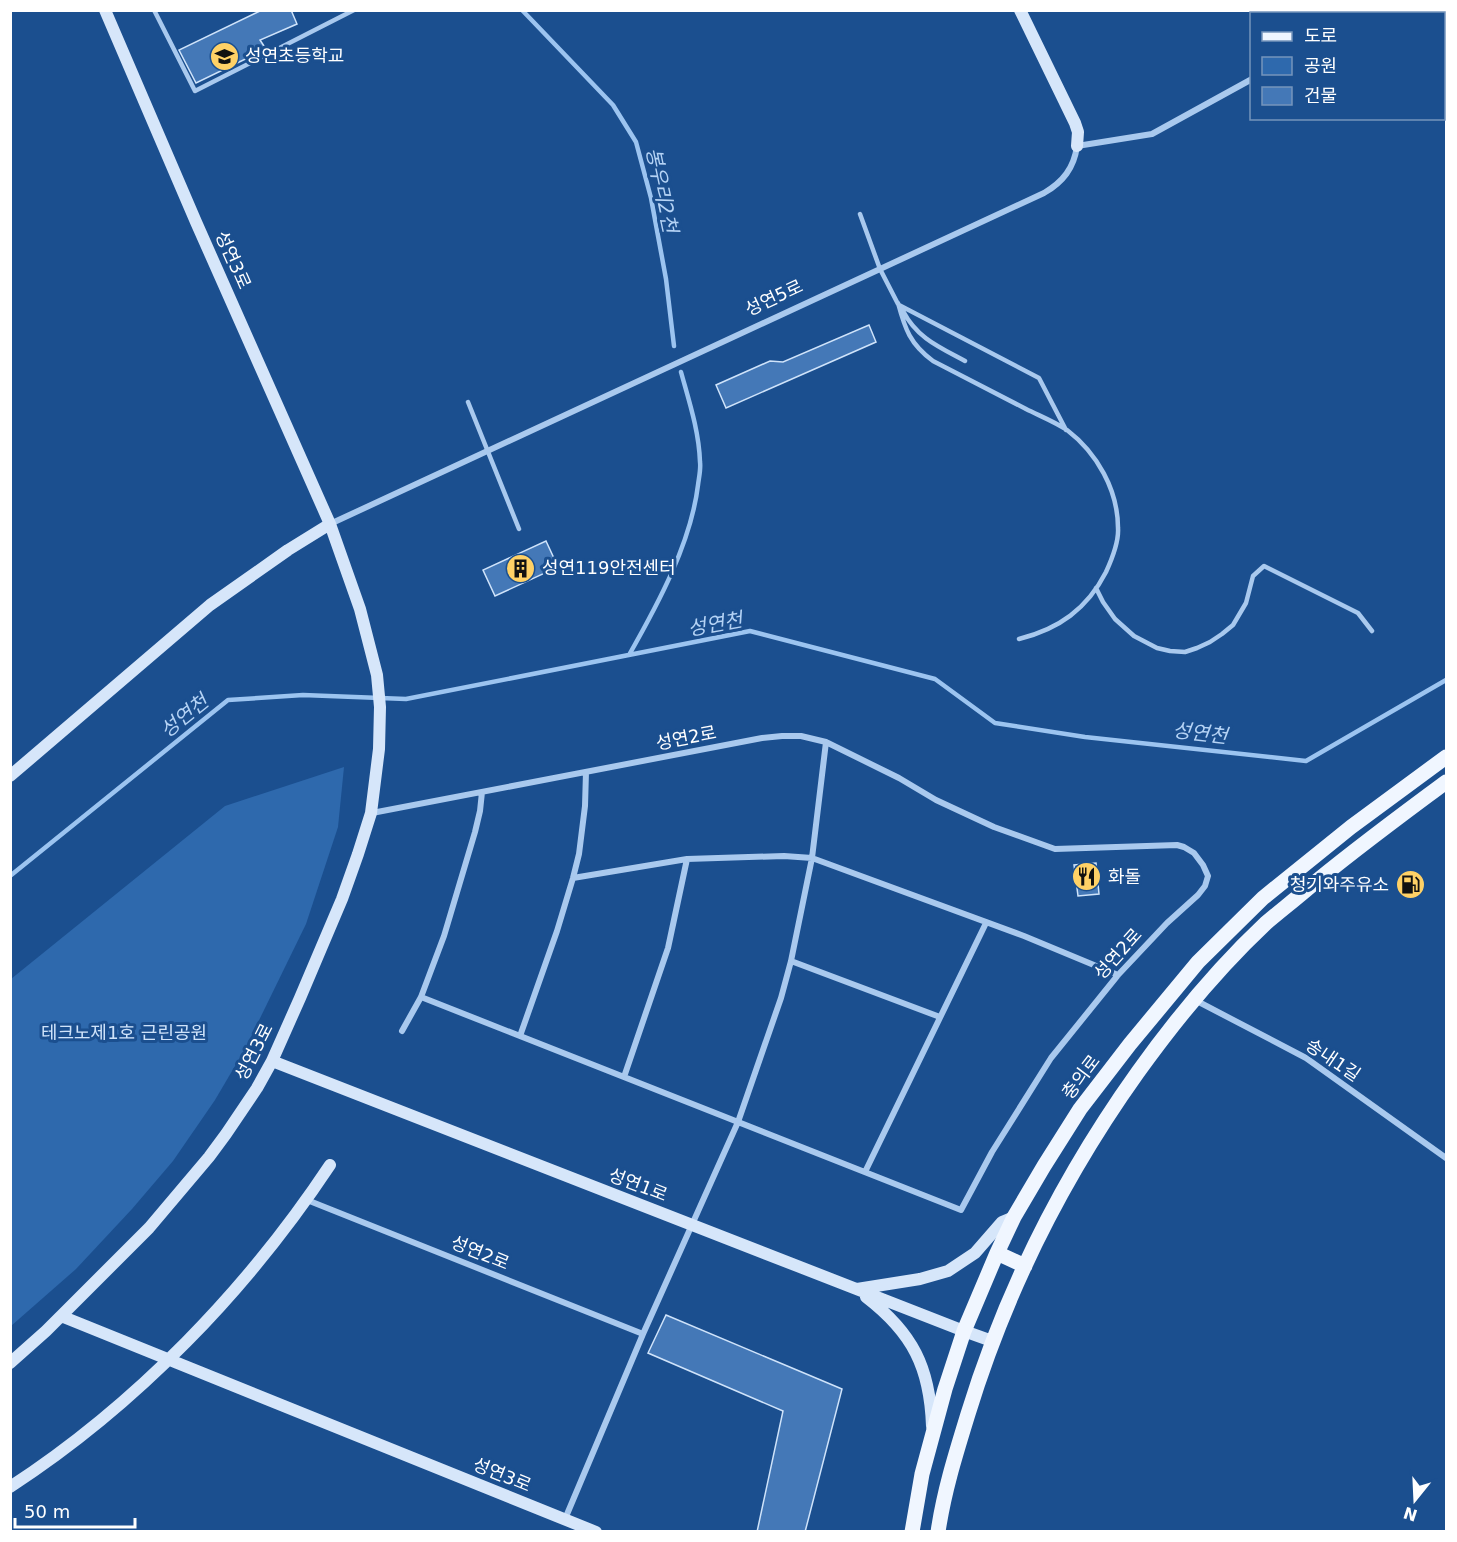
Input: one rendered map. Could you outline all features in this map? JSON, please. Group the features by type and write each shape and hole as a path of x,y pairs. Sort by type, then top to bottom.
{"main road":[{"name":"충의로","path":"912,1532 922,1474 945,1389 964,1331 1014,1217 1080,1109 1198,962 1263,898 1351,827 1446,758"},
{"path":"938,1532 948,1482 992,1341 1033,1247 1072,1172 1113,1108 1166,1033 1224,966 1267,923 1352,852 1446,782"},
{"path":"997,1253 1025,1266"}],"street":[{"name":"성연3로","path":"10,1362 61,1316 149,1228 190,1181 257,1088 272,1061 342,899 371,813 379,749 380,713 377,675 367,636 330,524 105,10"},
{"path":"1020,10 1075,123 1078,132 1077,146 1152,134 1250,80"},
{"name":"성연5로","path":"330,524 1053,188 1068,172 1077,146"},
{"path":"10,776 210,605 288,550 330,524"},
{"name":"성연2로","path":"371,813 782,735 801,736 826,742 936,800 994,827 1055,849 1168,844 1184,847 1194,853 1208,876 1205,886 1198,895 1167,923 1118,975 1051,1058 992,1152 962,1210 421,997"},
{"path":"565,1520 643,1334 738,1122 781,998 812,858 826,742"},
{"path":"520,1036 557,931 579,854 585,806 586,772"},
{"path":"402,1031 421,997 444,936 480,811 482,792"},
{"path":"573,878 687,859 784,856 812,858 1024,936 1118,975"},
{"path":"624,1077 668,948 687,859"},
{"path":"865,1172 986,922"},
{"path":"791,960 939,1017"},
{"name":"송내1길","path":"1195,1000 1306,1058 1446,1158"},
{"name":"성연1로","path":"272,1061 992,1341"},
{"path":"10,1487 46,1464 170,1360 248,1274 307,1200 330,1166"},
{"name":"성연2로","path":"307,1200 643,1334"},
{"path":"856,1289 932,1277 948,1271 975,1253 1002,1222 1014,1217"},
{"path":"856,1289 895,1324 916,1353 930,1393 932,1437"},
{"name":"성연3로","path":"61,1316 596,1532"}],"lane":[{"path":"154,10 195,91 354,10"},
{"path":"860,214 880,269 906,317 926,340 965,361"},
{"path":"898,304 1039,378 1066,430"},
{"path":"898,304 910,339 920,350 933,361 1066,430 1099,465 1114,496 1119,530 1109,564 1096,588 1074,614 1038,634 1019,639"},
{"path":"468,402 519,529"},
{"path":"1096,588 1108,611 1124,628 1145,642 1170,651 1185,652 1197,648 1233,625 1246,603 1253,576 1264,566 1358,614 1372,631"}],"green space":[{"name":"테크노제1호 근린공원","path":"344,767 338,827 306,924 245,1049 215,1100 173,1161 132,1209 76,1269 11,1326 11,979 225,806"}],"building":[{"path":"262,10 291,10 297,24 260,40 266,49 196,83 179,50"},
{"path":"869,325 876,342 726,408 716,385 770,361 783,362"},
{"name":"성연119안전센터","path":"546,541 558,567 495,596 483,570"},
{"path":"1096,863 1099,894 1078,896 1074,865"},
{"path":"666,1315 842,1389 805,1532 757,1532 783,1411 648,1353"}],"waterway":[{"name":"봉우리2천","path":"522,10 613,105 636,142 651,198 666,279 674,346"},
{"name":"봉우리2천","path":"629,655 672,573 694,507 700,470 698,439 681,372"},
{"name":"성연천","path":"10,876 228,700 303,695 406,699 750,631 935,679 995,723 1085,737 1306,761 1446,680"}],"place":[{"name":"성연초등학교","path":"224,56"},
{"name":"성연119안전센터","path":"521,568"},
{"name":"화돌","path":"1087,877"},
{"name":"청기와주유소","path":"1410,885"}]}
